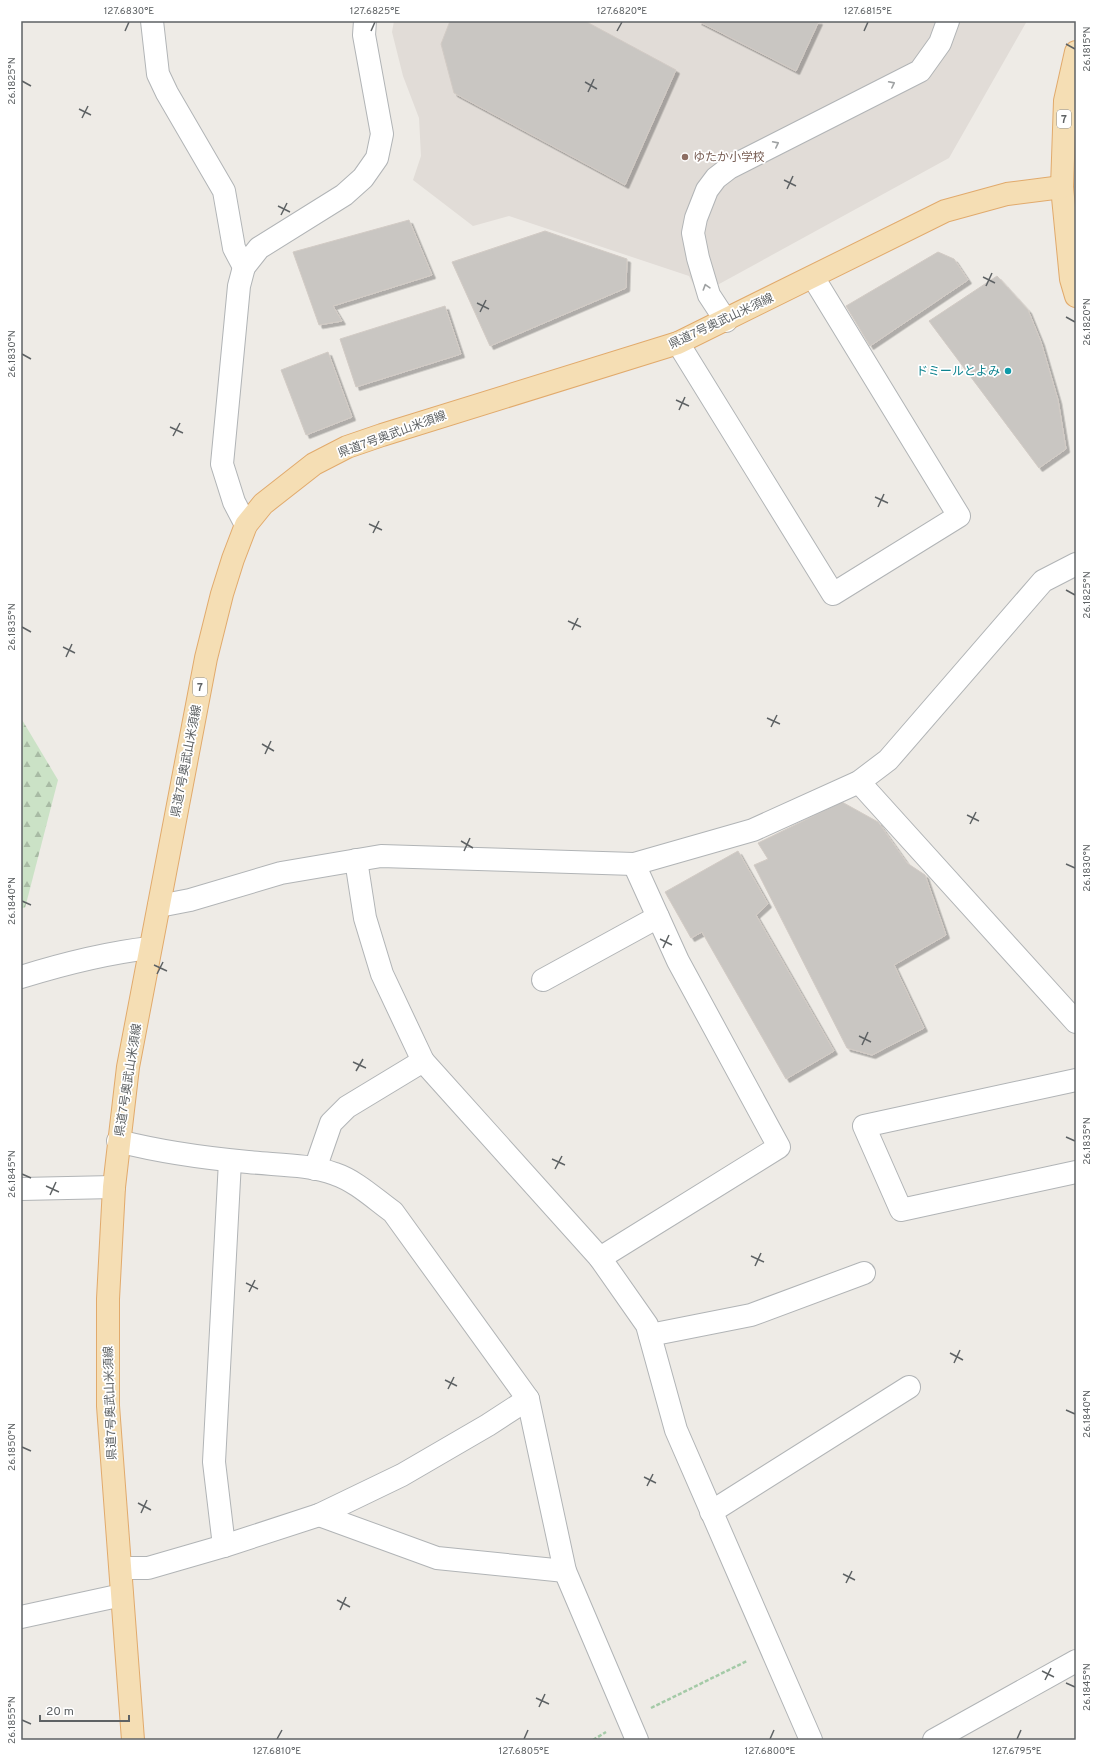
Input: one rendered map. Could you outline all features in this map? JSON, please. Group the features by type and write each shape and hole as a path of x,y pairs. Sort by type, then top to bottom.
{"main road":[{"name":"7","path":"1076,52 1065,101 1062,187 1071,279 1076,296"},
{"name":"県道7号奥武山米須線","path":"133,1740 108,1398 108,1299 118,1141 128,1067 213,625 233,559 246,525 263,504 285,486 314,464 347,448 417,423 678,343 726,321 945,211 1008,194 1062,187"}],"street":[{"path":"152,21 158,74 167,93 224,191 234,248 244,267"},
{"path":"246,525 234,502 222,464 239,286 244,267 259,248 344,195 363,178 377,158 382,134 364,35 365,21"},
{"path":"726,321 709,295 698,258 694,233 701,204 707,190 716,178 728,168 920,70 940,43 948,21"},
{"path":"678,343 833,594 959,516 813,277"},
{"path":"159,906 190,900 281,872 381,856 634,864 753,830 859,782 888,760 1043,581 1075,566"},
{"path":"859,782 1076,1022"},
{"path":"356,860 365,918 382,974 423,1061 600,1258 647,1325 676,1430 811,1740"},
{"path":"600,1258 779,1147 678,961 634,864"},
{"path":"543,980 658,917"},
{"path":"21,976 48,968 118,952 150,948"},
{"path":"315,1169 331,1123 347,1107 423,1061"},
{"path":"1076,1080 864,1126 901,1210 1076,1172"},
{"path":"118,1141 156,1151 315,1169 336,1174 365,1191 393,1212 528,1399 565,1571 637,1740"},
{"path":"224,1546 214,1462 230,1160"},
{"path":"21,1189 114,1187"},
{"path":"650,1335 751,1315 864,1273"},
{"path":"711,1512 909,1387"},
{"path":"121,1568 148,1568 224,1546 320,1515 402,1475 488,1425 528,1399"},
{"path":"320,1515 437,1558 565,1571"},
{"path":"21,1617 122,1595"},
{"path":"934,1740 1076,1661"}],"path":[{"path":"593,1740 628,1718 771,1649"}],"shaded area":[{"name":"ゆたか小学校","path":"394,21 1027,21 949,158 699,295 689,276 509,216 473,226 413,180 421,156 419,118 403,76 392,32"}],"green space":[{"path":"21,718 58,780 25,908 21,908"}],"building":[{"path":"450,21 585,21 676,70 625,185 454,93 441,44"},
{"path":"698,21 819,21 796,71"},
{"path":"409,220 432,275 333,306 342,321 319,325 293,252"},
{"path":"545,231 627,259 626,288 490,346 452,262"},
{"path":"938,252 954,259 968,280 870,346 846,306"},
{"name":"ドミールとよみ","path":"997,276 1028,310 1041,342 1058,400 1066,449 1039,468 929,321"},
{"path":"445,306 461,354 356,387 340,339"},
{"path":"328,352 352,417 306,435 281,370"},
{"path":"842,802 878,822 907,863 925,875 946,935 894,965 924,1028 872,1055 847,1048 754,865 768,859 758,843"},
{"path":"738,851 768,904 756,915 834,1051 786,1079 702,932 691,938 665,892"}],"place":[{"name":"ゆたか小学校","path":"685,157"},
{"name":"ドミールとよみ","path":"1008,371"}]}
